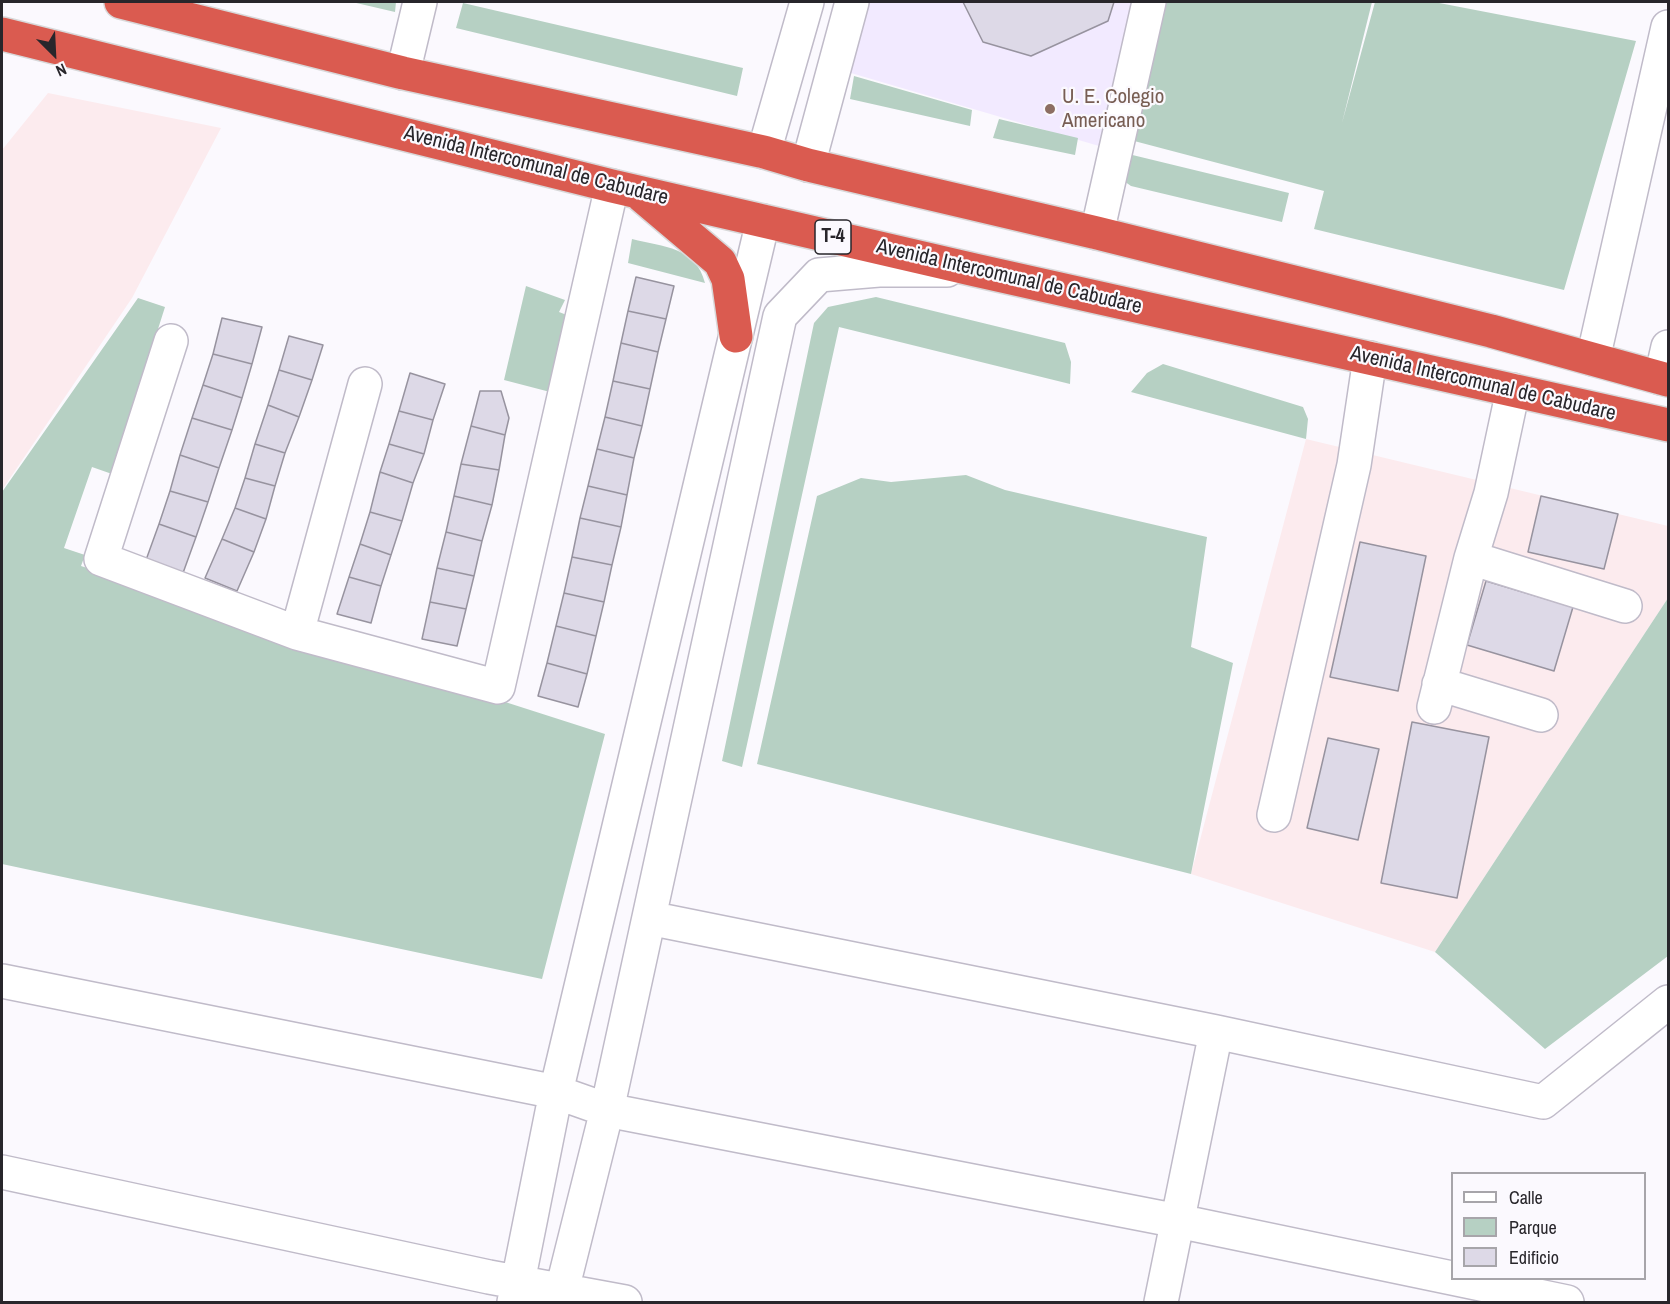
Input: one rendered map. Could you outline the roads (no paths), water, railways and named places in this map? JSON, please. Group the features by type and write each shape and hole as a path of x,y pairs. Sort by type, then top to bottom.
{"highway":[{"path":"121,2 403,73 764,152 808,165 1097,233 1479,328 1593,359 1666,368"},
{"name":"Avenida Intercomunal de Cabudare","path":"2,34 763,221 1668,425"},
{"path":"624,188 720,262 728,279 736,336"}],"street":[{"path":"403,73 420,2"},
{"path":"764,152 807,2"},
{"path":"808,165 852,2"},
{"path":"1097,233 1149,2"},
{"path":"1593,359 1668,27"},
{"path":"171,341 101,559 297,633 498,687 624,188"},
{"path":"516,1293 556,1092 763,221"},
{"path":"560,1296 607,1110 780,316 819,275 879,270 975,270"},
{"path":"1274,815 1354,465 1370,358"},
{"path":"297,633 365,384"},
{"path":"1513,390 1491,493 1471,558 1437,696 1541,715"},
{"path":"1471,558 1625,606"},
{"path":"649,918 1216,1032 1543,1102 1668,1002"},
{"path":"2,981 556,1092 607,1110 1178,1221 1451,1278"},
{"path":"1161,1302 1216,1032"},
{"path":"2,1172 516,1293 625,1302"},
{"path":"1461,1280 1567,1302"}],"place":[{"name":"U. E. Colegio Americano","path":"1050,109"}]}
